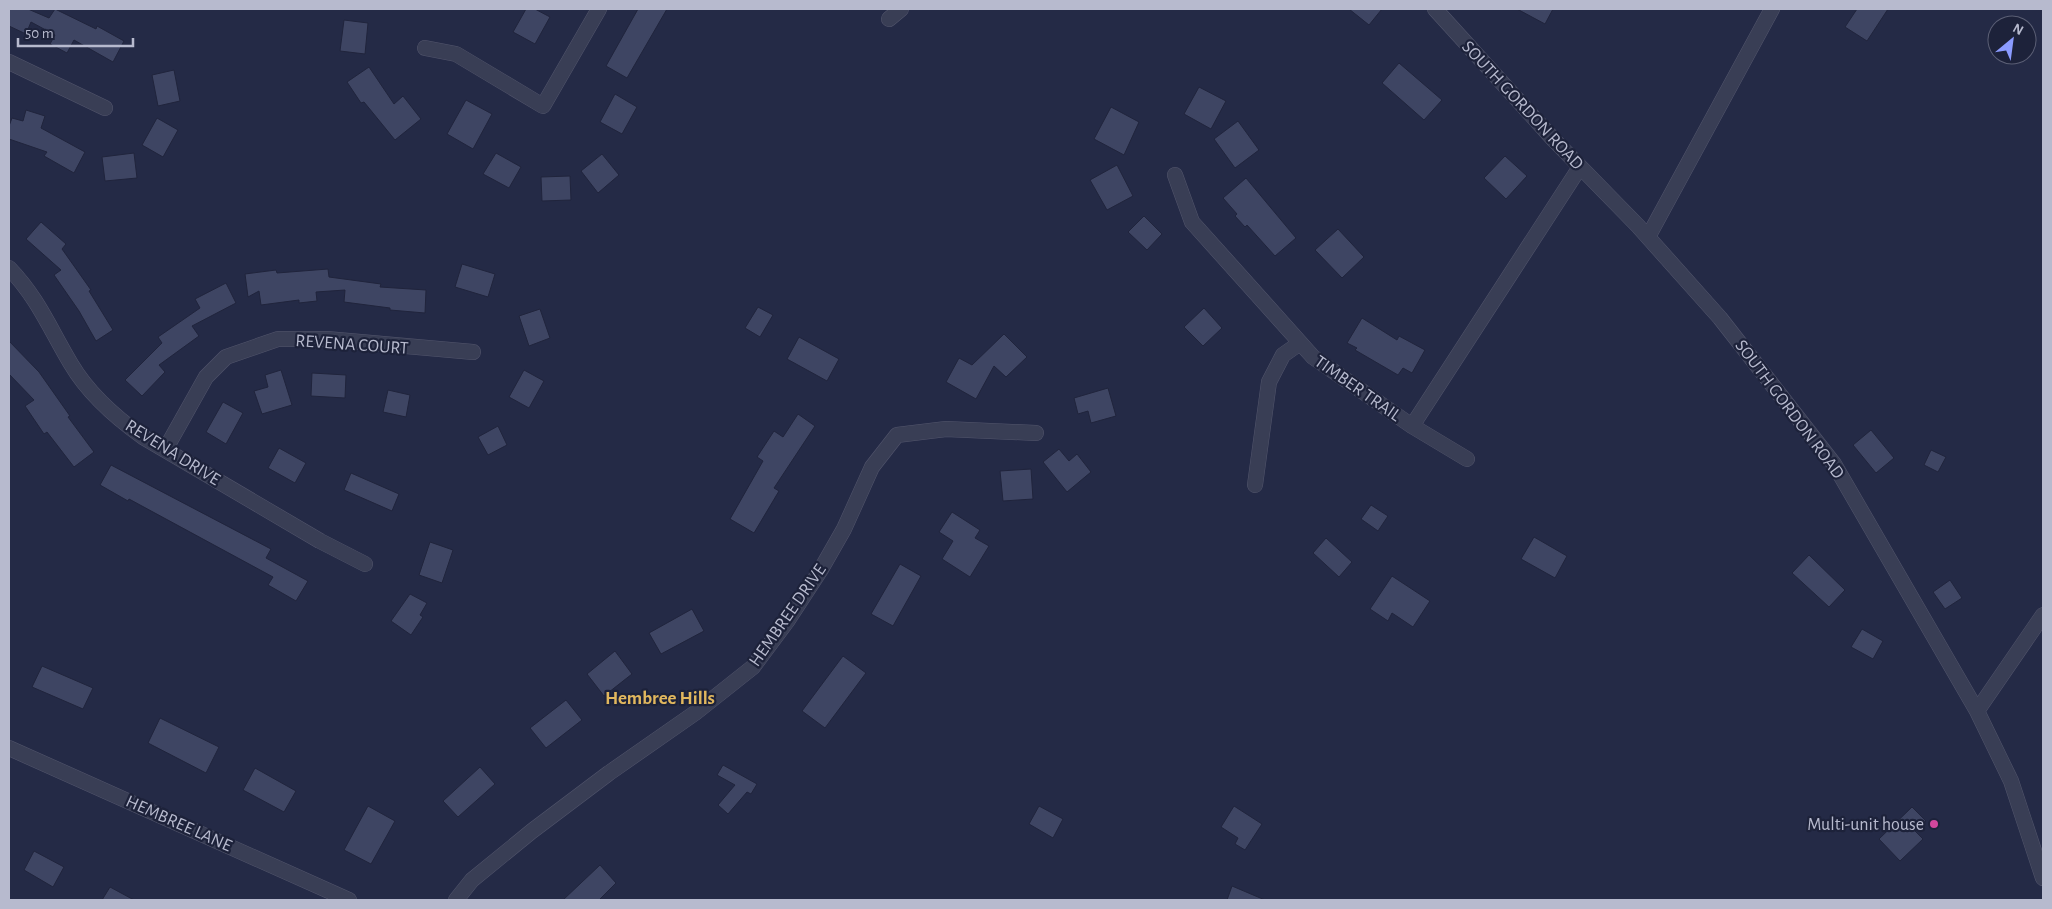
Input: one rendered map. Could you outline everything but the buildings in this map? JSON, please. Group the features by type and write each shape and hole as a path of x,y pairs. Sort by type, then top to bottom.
{"street":[{"path":"425,48 456,54 543,106 599,9"},
{"path":"889,18 901,9"},
{"name":"SOUTH GORDON ROAD","path":"1435,9 1580,167 1648,237 1720,318 1834,464 1977,711 2012,782 2043,878"},
{"path":"1648,237 1772,9"},
{"path":"9,62 105,108"},
{"name":"TIMBER TRAIL","path":"1175,175 1192,222 1313,358 1412,426 1580,167"},
{"name":"REVENA DRIVE","path":"9,268 24,283 43,311 71,365 99,400 124,423 165,450 320,541 365,564"},
{"name":"REVENA COURT","path":"165,450 206,378 226,358 278,340 327,339 473,352"},
{"path":"1255,485 1269,382 1282,355 1300,343"},
{"path":"1412,426 1467,459"},
{"name":"HEMBREE DRIVE","path":"456,900 472,880 532,831 609,773 695,713 753,667 788,620 820,571 844,529 872,466 897,435 946,429 1036,433"},
{"path":"1977,711 2043,615"},
{"name":"HEMBREE LANE","path":"9,748 349,900"}],"place":[{"name":"Multi-unit house","path":"1934,824"}],"district":[{"name":"Hembree Hills","path":"660,697"}]}
